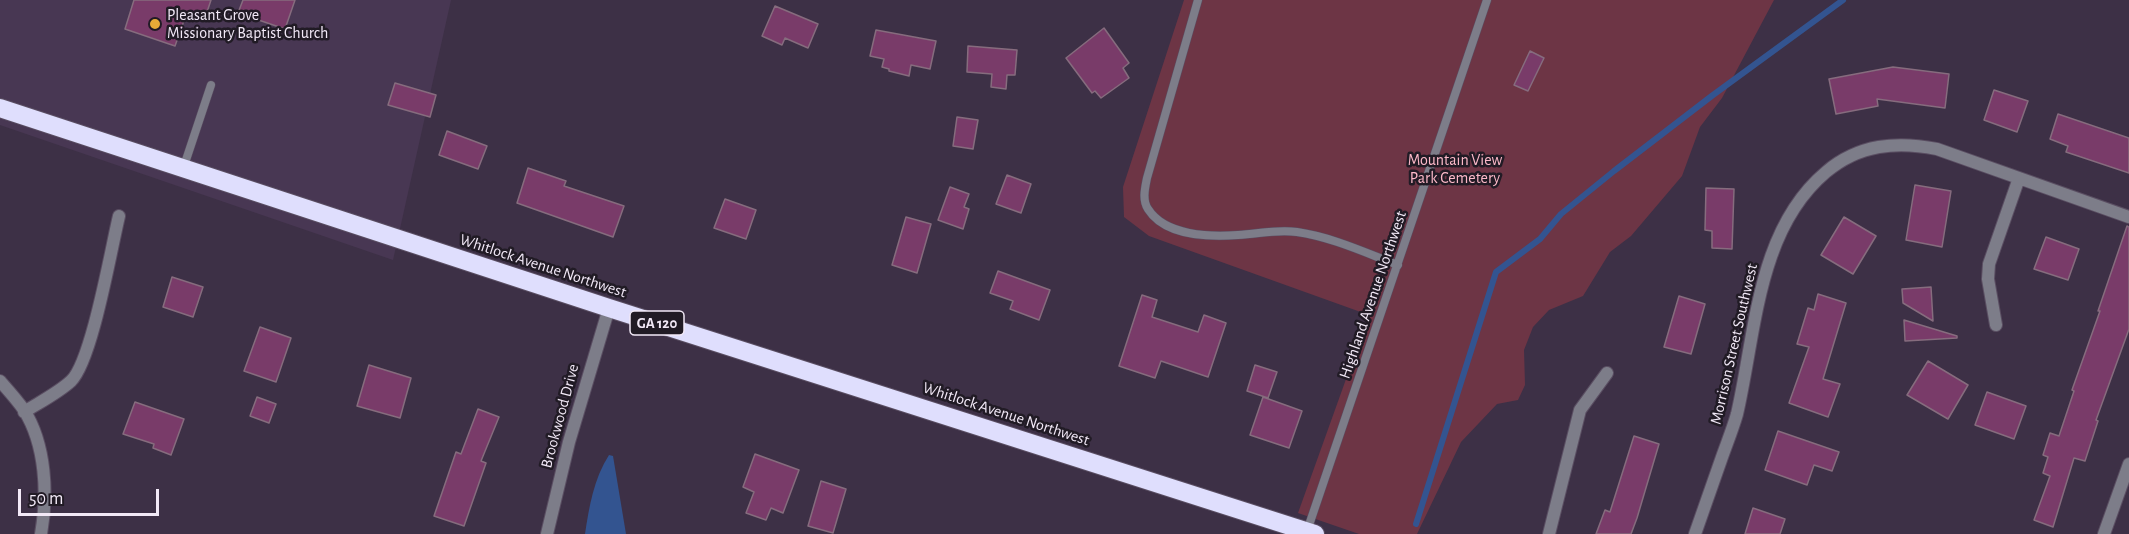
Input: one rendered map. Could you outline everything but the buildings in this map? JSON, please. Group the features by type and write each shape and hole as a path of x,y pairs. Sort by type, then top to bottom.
{"highway":[{"name":"Whitlock Avenue Northwest","path":"0,108 183,170 609,308 1311,532"}],"street":[{"name":"Morrison Street Southwest","path":"1695,534 1736,417 1760,297 1774,249 1793,210 1806,191 1835,165 1870,149 1894,144 1937,149 2129,217"},
{"path":"1996,326 1988,279 1989,264 2019,178"},
{"path":"24,412 72,380 81,367 99,304 119,216"},
{"name":"Brookwood Drive","path":"547,534 569,442 609,308"},
{"path":"1549,534 1580,410 1607,373"},
{"path":"0,381 24,412 38,446 44,475 45,500 41,534"},
{"path":"2104,534 2129,464"}],"lane":[{"path":"1198,0 1146,178 1144,199 1148,209 1168,226 1182,231 1236,236 1279,230 1297,232 1329,240 1398,265"},
{"name":"Highland Avenue Northwest","path":"1311,532 1487,0"},
{"path":"183,170 211,85"}],"shaded area":[{"path":"0,0 451,0 393,260 0,125"}],"green space":[{"name":"Mountain View Park Cemetery","path":"1184,0 1774,0 1722,98 1700,127 1682,176 1631,236 1610,252 1583,296 1549,310 1533,327 1524,350 1525,385 1518,400 1497,404 1461,442 1417,534 1359,534 1298,513 1369,315 1149,236 1124,217 1123,187"}],"water":[{"path":"609,455 613,456 626,534 585,534 596,483"}],"waterway":[{"path":"1416,524 1496,272 1540,239 1561,214 1614,171 1843,0"}],"place":[{"name":"Pleasant Grove Missionary Baptist Church","path":"155,24"}]}
